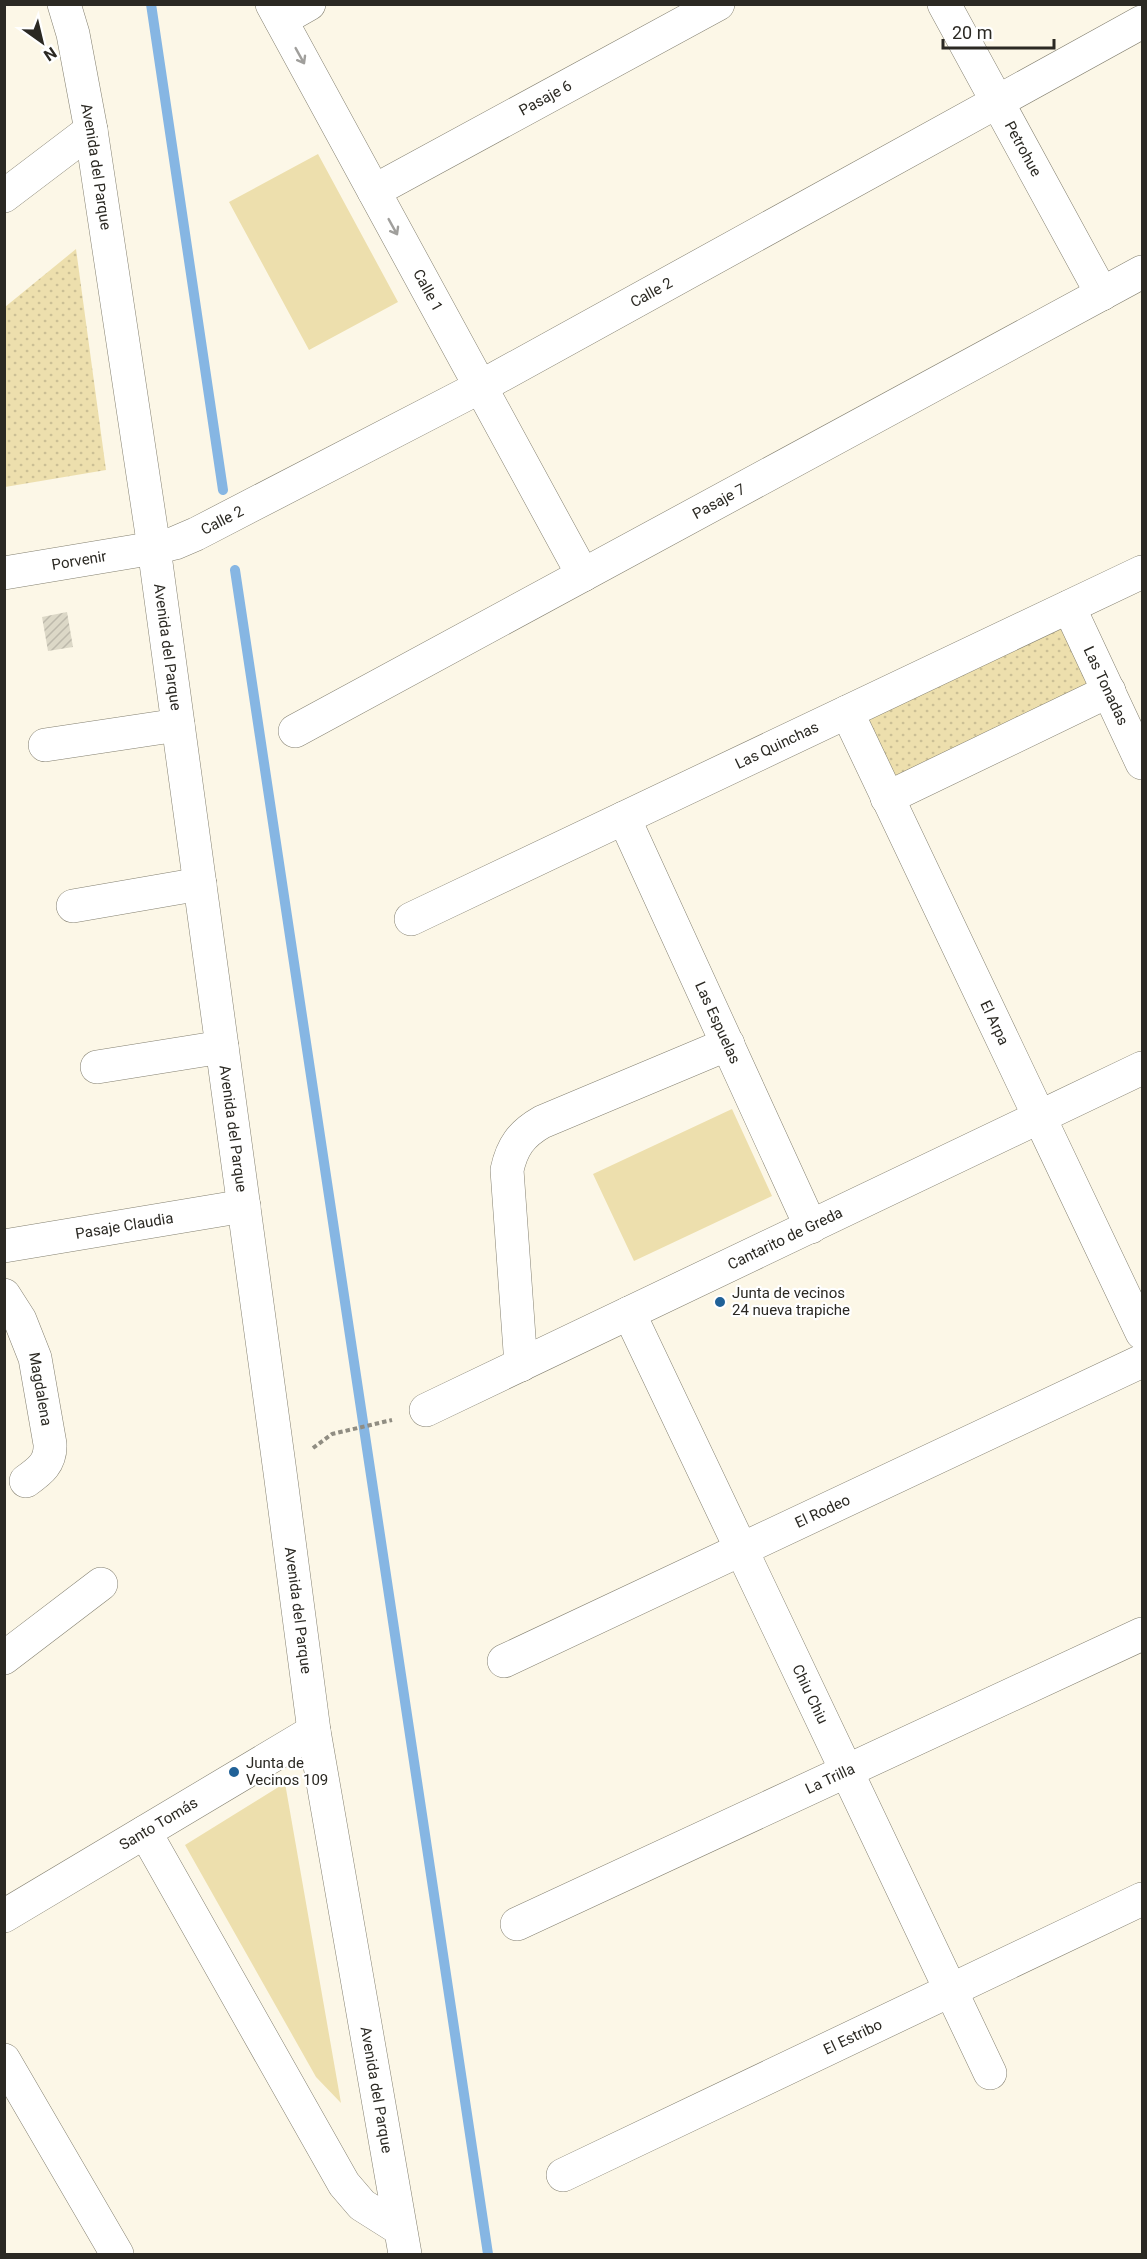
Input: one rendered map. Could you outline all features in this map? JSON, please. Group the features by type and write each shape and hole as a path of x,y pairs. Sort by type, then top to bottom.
{"street":[{"name":"Avenida del Parque","path":"64,4 73,34 91,130 154,548 314,1731 402,2242"},
{"path":"277,12 309,4"},
{"name":"Pasaje 6","path":"374,191 718,4"},
{"name":"Petrohue","path":"944,4 1102,294"},
{"name":"Calle 1","path":"277,12 583,575"},
{"name":"Calle 2","path":"154,548 175,543 196,534 480,387 1143,22"},
{"path":"4,196 91,130"},
{"name":"Pasaje 7","path":"295,731 1143,272"},
{"name":"Porvenir","path":"4,573 154,548"},
{"name":"Las Quinchas","path":"411,919 1143,572"},
{"name":"Las Tonadas","path":"1069,607 1143,763"},
{"path":"887,798 1109,691"},
{"name":"El Arpa","path":"847,712 1143,1334"},
{"path":"45,745 178,725"},
{"name":"Las Espuelas","path":"624,818 812,1227"},
{"path":"73,906 200,884"},
{"path":"520,1365 507,1170 510,1154 518,1140 542,1122 728,1044"},
{"path":"97,1066 222,1047"},
{"name":"Cantarito de Greda","path":"426,1410 1143,1068"},
{"name":"Pasaje Claudia","path":"4,1246 244,1206"},
{"name":"Magdalena","path":"4,1295 20,1320 35,1358 50,1444 46,1464 42,1470 27,1481"},
{"name":"Chiu Chiu","path":"629,1313 990,2073"},
{"name":"El Rodeo","path":"504,1661 1143,1361"},
{"path":"4,1658 101,1584"},
{"name":"La Trilla","path":"517,1924 1143,1634"},
{"name":"Santo Tomás","path":"4,1916 314,1731"},
{"path":"145,1832 344,2184 362,2205 402,2242"},
{"name":"El Estribo","path":"563,2175 1143,1899"},
{"path":"4,2060 117,2254"}],"path":[{"path":"332,1434 387,1421"}],"shaded area":[{"path":"318,154 398,302 309,350 229,202"},
{"path":"76,249 106,470 5,487 5,307"},
{"path":"1063,624 1095,688 897,781 864,719"},
{"path":"732,1109 772,1196 634,1261 593,1174"},
{"path":"285,1783 341,2103 316,2077 185,1845"}],"building":[{"path":"67,612 73,647 48,651 42,617"}],"waterway":[{"path":"151,4 223,490"},
{"path":"235,570 488,2254"}],"place":[{"name":"Junta de vecinos 24 nueva trapiche","path":"720,1302"},
{"name":"Junta de Vecinos 109","path":"234,1772"}]}
